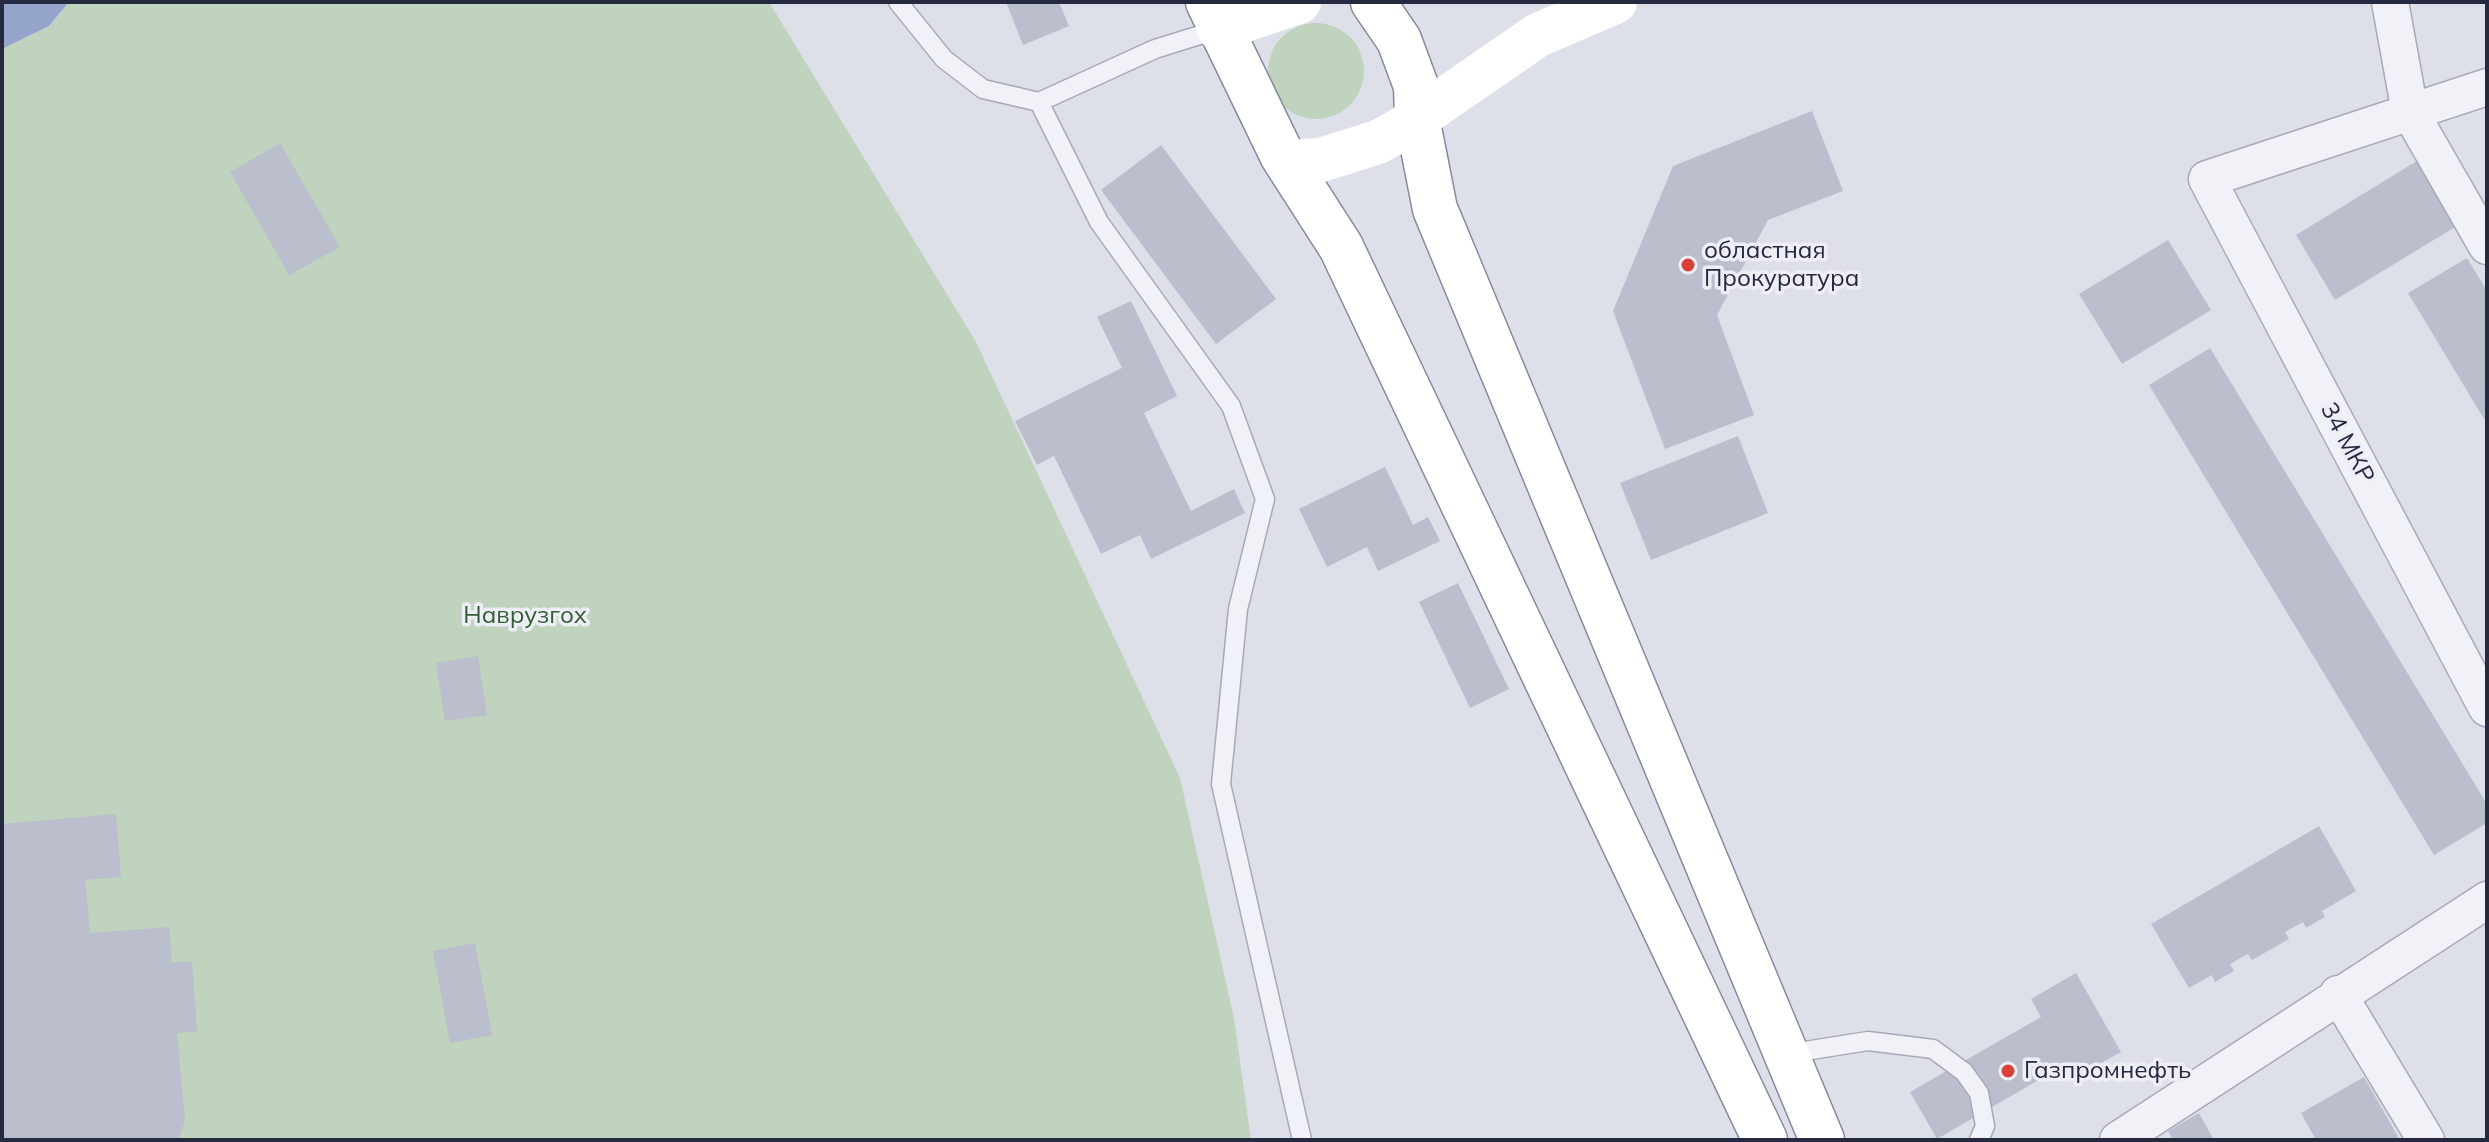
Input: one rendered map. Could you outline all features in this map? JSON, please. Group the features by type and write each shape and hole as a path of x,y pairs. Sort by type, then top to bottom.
{"main road":[{"path":"1299,2 1214,16 1255,104 1341,247 1765,1140"},
{"path":"1373,2 1399,40 1416,86 1417,118 1435,209 1822,1140"},
{"path":"1288,162 1321,160 1354,152 1400,130 1538,35 1615,2"}],"street":[{"path":"2390,2 2410,112 2487,246"},
{"path":"2410,112 2487,87"},
{"name":"34 МКР","path":"2410,112 2207,179 2487,708"},
{"path":"2118,1140 2338,994 2487,900"},
{"path":"2338,994 2426,1140"}],"lane":[{"path":"898,2 944,59 983,89 1039,102 1155,49 1214,16"},
{"path":"1039,102 1099,222 1231,406 1265,499 1238,609 1221,784 1302,1140"},
{"path":"1786,1054 1868,1041 1933,1049 1964,1072 1979,1093 1985,1126 1979,1140"}],"green space":[{"name":"Наврузгох","path":"69,2 769,2 976,342 1180,778 1234,1018 1251,1140 2,1140 2,49 49,26"},
{"path":"1316,23 1334,27 1350,37 1360,53 1364,71 1360,89 1350,105 1334,115 1316,119 1298,115 1282,105 1272,89 1268,71 1272,53 1282,37 1298,27"}],"water":[{"path":"2,2 69,2 49,26 2,49"}],"building":[{"path":"1006,2 1059,2 1069,26 1023,45"},
{"name":"областная Прокуратура","path":"1812,111 1843,191 1768,220 1717,315 1754,415 1665,449 1613,311 1673,166"},
{"path":"280,143 340,247 289,275 230,172"},
{"path":"1161,145 1276,299 1216,344 1101,190"},
{"path":"2425,156 2465,221 2335,300 2296,235"},
{"path":"2168,240 2211,310 2122,364 2079,294"},
{"path":"2467,258 2487,291 2487,424 2408,293"},
{"path":"1131,301 1177,396 1144,413 1191,511 1234,489 1245,513 1151,559 1140,535 1101,554 1054,456 1037,465 1015,421 1122,368 1097,317"},
{"path":"2210,348 2487,804 2487,823 2434,855 2149,385"},
{"path":"1738,436 1768,513 1651,560 1620,483"},
{"path":"1385,467 1413,525 1428,517 1440,541 1378,571 1367,547 1327,567 1299,509"},
{"path":"1458,583 1509,689 1470,708 1419,602"},
{"path":"478,656 487,715 445,721 436,663"},
{"path":"116,814 121,877 85,880 90,933 169,927 172,963 192,961 197,1031 177,1033 185,1120 179,1140 2,1140 2,824"},
{"path":"2319,826 2356,891 2322,911 2325,917 2306,928 2303,922 2285,932 2289,939 2252,960 2248,954 2230,964 2234,971 2215,982 2212,975 2189,988 2151,924"},
{"path":"475,943 492,1035 450,1043 433,951"},
{"path":"2076,973 2121,1052 2076,1077 2068,1063 1937,1139 1910,1092 2041,1017 2031,999"},
{"path":"2364,1077 2400,1140 2316,1140 2301,1113"},
{"path":"2199,1113 2214,1140 2173,1140 2168,1131"}],"place":[{"name":"областная Прокуратура","path":"1688,265"},
{"name":"Газпромнефть","path":"2008,1071"}]}
